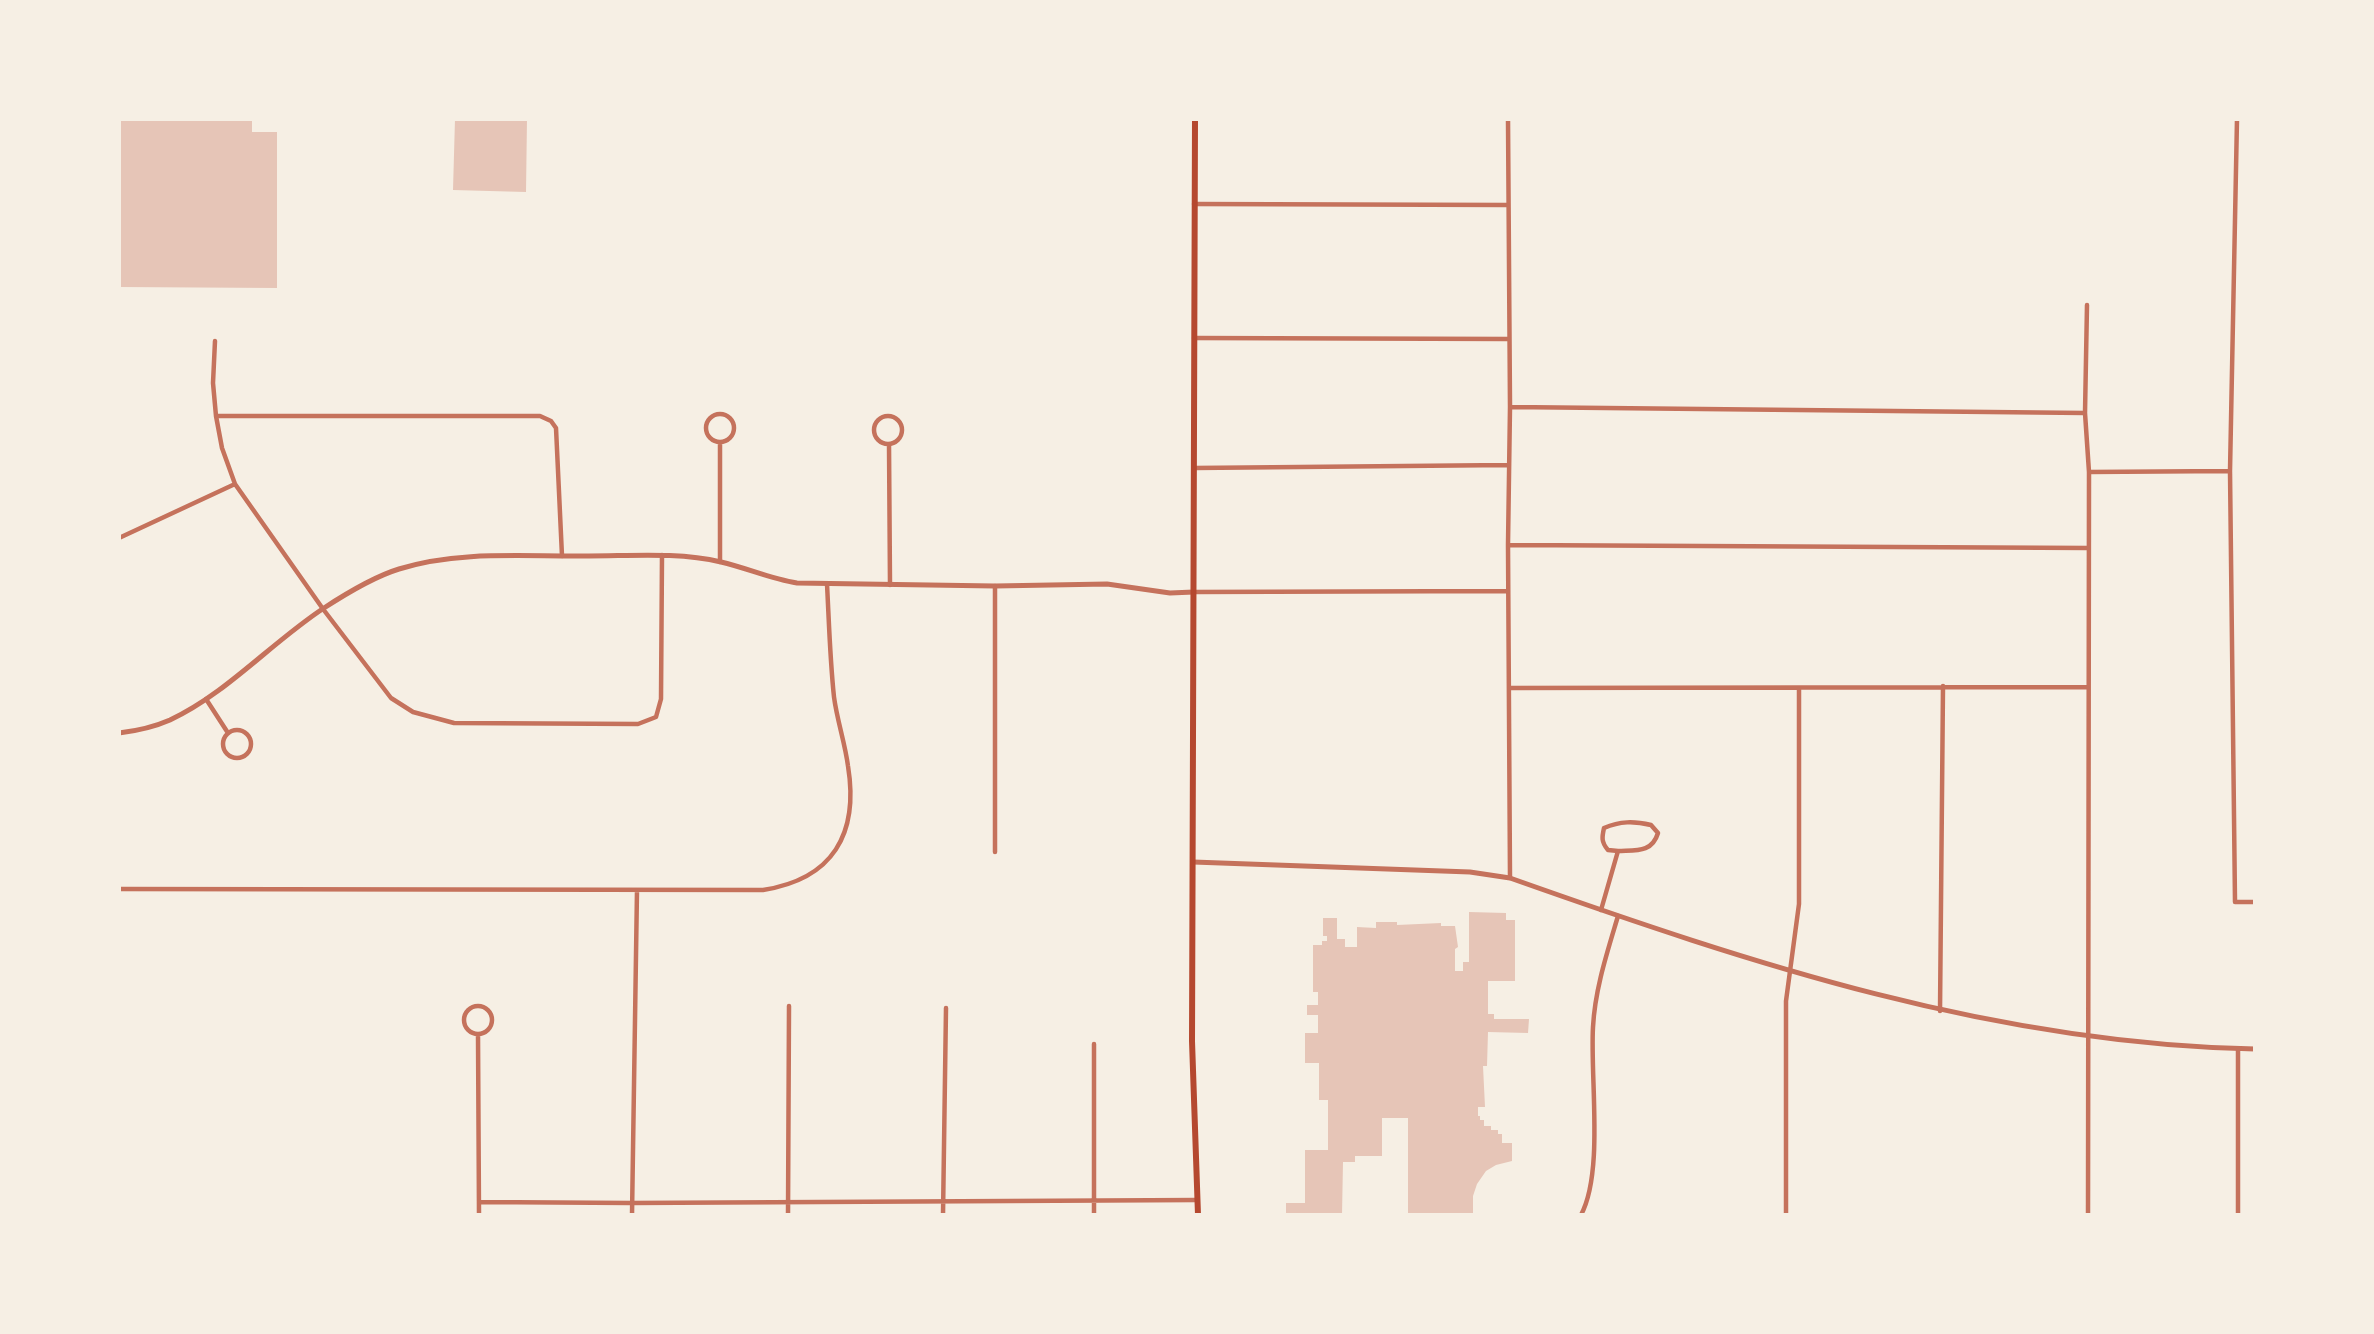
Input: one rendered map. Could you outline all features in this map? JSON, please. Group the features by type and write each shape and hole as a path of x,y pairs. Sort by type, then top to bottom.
{"main road":[{"path":"1195,119 1192,1041 1198,1215"}],"street":[{"path":"1508,119 1510,878"},
{"path":"2237,119 2230,471 2235,902 2255,902"},
{"path":"1194,204 1507,205"},
{"path":"2087,305 2085,413 2089,472 2088,1215"},
{"path":"1194,338 1508,339"},
{"path":"215,341 213,383 216,416 222,448 235,484 323,609 391,698 413,712 454,723 638,724 656,717 661,699 662,555"},
{"path":"1510,407 2085,413"},
{"path":"722,414 733,422 734,431 729,439 720,442 711,439 705,427 712,415 722,414"},
{"path":"890,415 901,423 902,432 898,440 889,444 877,439 874,429 880,417 890,415"},
{"path":"216,416 540,416 551,421 556,428 562,556"},
{"path":"720,442 720,562"},
{"path":"889,444 890,586"},
{"path":"1194,468 1509,466"},
{"path":"2089,472 2230,471"},
{"path":"119,538 235,484"},
{"path":"1508,545 2088,548"},
{"path":"119,733 170,720 206,698 323,609 365,584 399,569 443,559 484,556 662,555 720,562 774,579 797,583 890,586 1107,584 1170,593 1508,591"},
{"path":"119,889 763,890 784,887 824,863 838,847 848,827 851,799 835,699 827,584"},
{"path":"995,586 995,852"},
{"path":"1940,1011 1943,686"},
{"path":"1511,688 2087,687"},
{"path":"1786,1215 1786,1001 1799,904 1799,689"},
{"path":"206,698 228,733"},
{"path":"240,730 248,735 250,748 244,756 231,757 224,750 223,741 228,733 240,730"},
{"path":"1636,821 1651,824 1658,833 1655,843 1647,849 1618,851 1608,850 1603,845 1604,828 1616,823 1636,821"},
{"path":"1601,910 1618,851"},
{"path":"1193,862 1471,873 1510,878 1747,959 1846,988 1940,1011 2087,1036 2165,1045 2255,1049"},
{"path":"632,1215 638,890"},
{"path":"1581,1215 1587,1204 1593,1176 1593,1040 1597,991 1618,916"},
{"path":"475,1006 488,1010 491,1018 486,1031 478,1034 469,1031 464,1023 467,1011 475,1006"},
{"path":"788,1215 789,1006"},
{"path":"943,1215 946,1008"},
{"path":"478,1034 479,1215"},
{"path":"1094,1044 1094,1215"},
{"path":"2238,1049 2238,1215"},
{"path":"480,1202 1197,1200"}],"building":[{"path":"119,119 252,119 252,132 277,132 277,288 119,287"},
{"path":"455,119 527,119 526,192 453,190"},
{"path":"1469,912 1506,913 1506,920 1515,920 1515,981 1488,981 1488,1014 1494,1014 1494,1019 1529,1019 1528,1033 1488,1032 1487,1066 1483,1066 1485,1107 1478,1107 1478,1116 1480,1120 1484,1120 1484,1126 1498,1130 1498,1134 1502,1134 1502,1143 1512,1143 1512,1161 1486,1171 1473,1196 1473,1215 1408,1215 1408,1118 1382,1118 1382,1156 1355,1156 1355,1162 1343,1162 1342,1215 1286,1215 1286,1203 1305,1203 1305,1150 1328,1150 1328,1100 1319,1100 1319,1063 1305,1063 1305,1033 1318,1033 1318,1015 1307,1015 1307,1005 1318,1005 1318,992 1313,992 1313,945 1322,945 1322,941 1327,941 1327,936 1323,936 1323,918 1337,918 1337,939 1345,939 1345,947 1357,947 1357,927 1376,928 1376,922 1397,922 1397,925 1441,923 1441,926 1455,926 1458,947 1455,949 1455,971 1463,971 1463,962 1469,962"}]}
